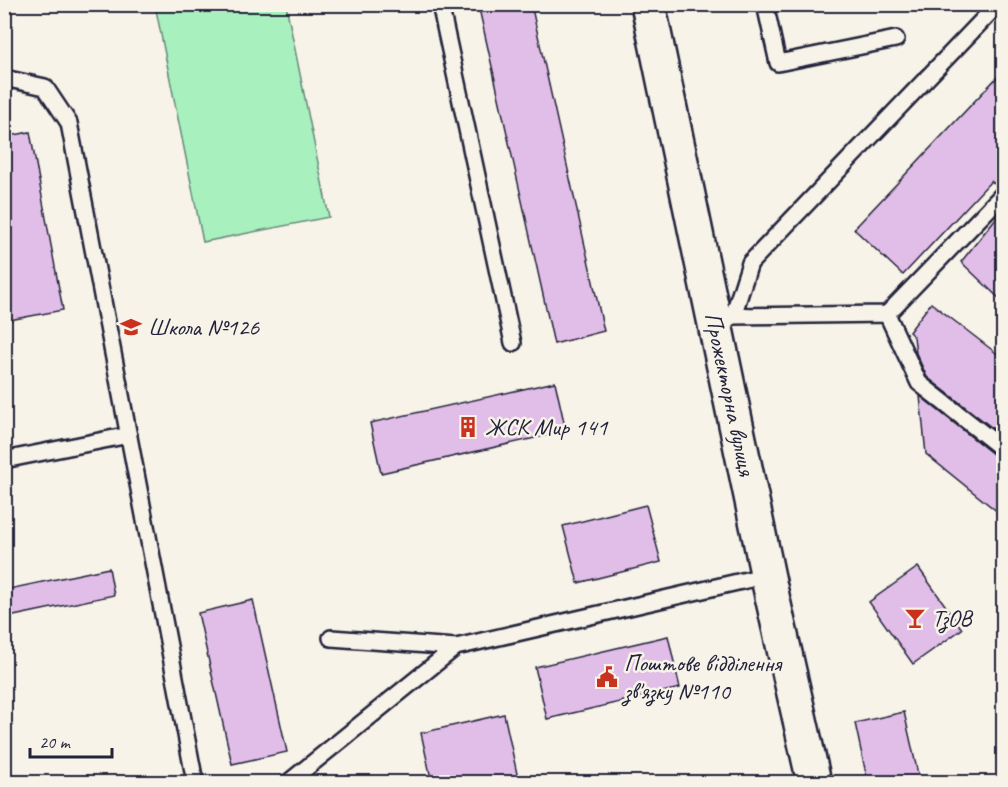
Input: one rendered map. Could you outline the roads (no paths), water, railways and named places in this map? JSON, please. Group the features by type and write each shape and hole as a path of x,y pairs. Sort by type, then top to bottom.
{"street":[{"name":"Прожекторна вулиця","path":"648,4 724,321 768,575 814,783"}],"lane":[{"path":"440,4 513,343"},
{"path":"765,4 778,63 896,39"},
{"path":"998,4 750,263 724,321 887,314 1004,193"},
{"path":"4,78 45,87 69,123 195,783"},
{"path":"887,314 919,383 1004,450"},
{"path":"4,460 129,435"},
{"path":"331,638 456,647 768,575"},
{"path":"289,783 456,647"}],"place":[{"name":"Школа №126","path":"131,327"},
{"name":"ЖСК Мир 141","path":"468,427"},
{"name":"ТзОВ","path":"915,618"},
{"name":"Поштове відділення зв'язку №110","path":"607,677"}]}
